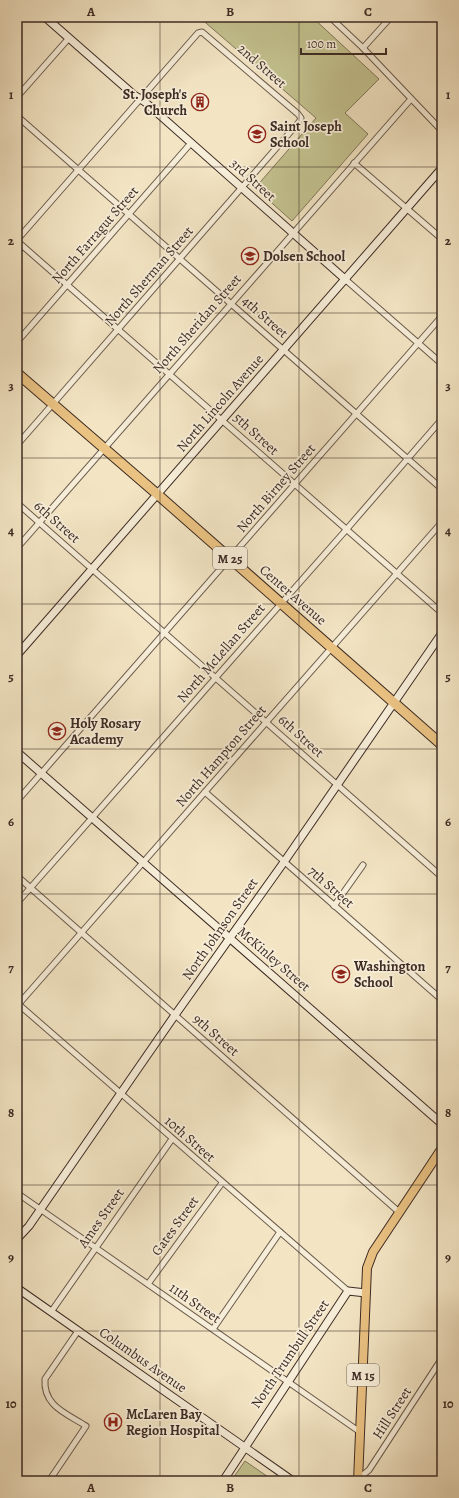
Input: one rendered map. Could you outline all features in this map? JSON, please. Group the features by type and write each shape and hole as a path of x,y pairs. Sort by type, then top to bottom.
{"highway":[{"name":"Center Avenue","path":"17,373 442,745"}],"main road":[{"name":"M 15","path":"358,1480 366,1268 371,1256 442,1148"}],"street":[{"name":"3rd Street","path":"45,17 243,187 442,364"},
{"path":"330,17 364,48 410,99 442,131"},
{"path":"364,48 391,17"},
{"name":"2nd Street","path":"140,99 198,33 202,32 298,114 300,118 299,122"},
{"path":"17,97 69,38"},
{"path":"17,240 140,99"},
{"name":"North Sheridan Street","path":"17,548 410,99"},
{"name":"4th Street","path":"17,116 442,489"},
{"name":"North Sherman Street","path":"17,446 299,122"},
{"name":"North Farragut Street","path":"17,342 192,143"},
{"path":"354,163 442,239"},
{"name":"North Lincoln Avenue","path":"17,655 346,280 442,168"},
{"name":"5th Street","path":"17,240 442,613"},
{"name":"North Birney Street","path":"17,801 442,316"},
{"name":"North McLellan Street","path":"17,903 442,419"},
{"name":"6th Street","path":"17,503 267,721 442,877"},
{"name":"North Hampton Street","path":"17,1004 442,522"},
{"name":"North Johnson Street","path":"17,1239 29,1226 175,1015 284,862 442,633"},
{"name":"McKinley Street","path":"17,752 442,1124"},
{"name":"7th Street","path":"205,792 442,1000"},
{"path":"334,906 363,865"},
{"name":"9th Street","path":"17,876 399,1212"},
{"name":"10th Street","path":"17,1004 348,1291"},
{"name":"Ames Street","path":"51,1312 172,1139"},
{"name":"Gates Street","path":"148,1284 222,1183"},
{"name":"11th Street","path":"17,1193 360,1432"},
{"path":"213,1329 280,1232"},
{"name":"Columbus Avenue","path":"17,1288 292,1481"},
{"name":"North Trumbull Street","path":"223,1481 348,1291 366,1293"},
{"path":"49,1481 86,1426 52,1403 44,1388 45,1379 78,1331"},
{"name":"Hill Street","path":"358,1480 369,1470 442,1358"}],"shaded area":[{"path":"199,17 312,17 379,79 345,113 368,134 292,221 255,188 316,118"},
{"path":"245,1461 274,1481 231,1481"}],"place":[{"name":"St. Joseph's Church","path":"200,102"},
{"name":"Saint Joseph School","path":"257,134"},
{"name":"Dolsen School","path":"250,256"},
{"name":"Holy Rosary Academy","path":"57,731"},
{"name":"Washington School","path":"341,974"},
{"name":"McLaren Bay Region Hospital","path":"113,1422"}]}
